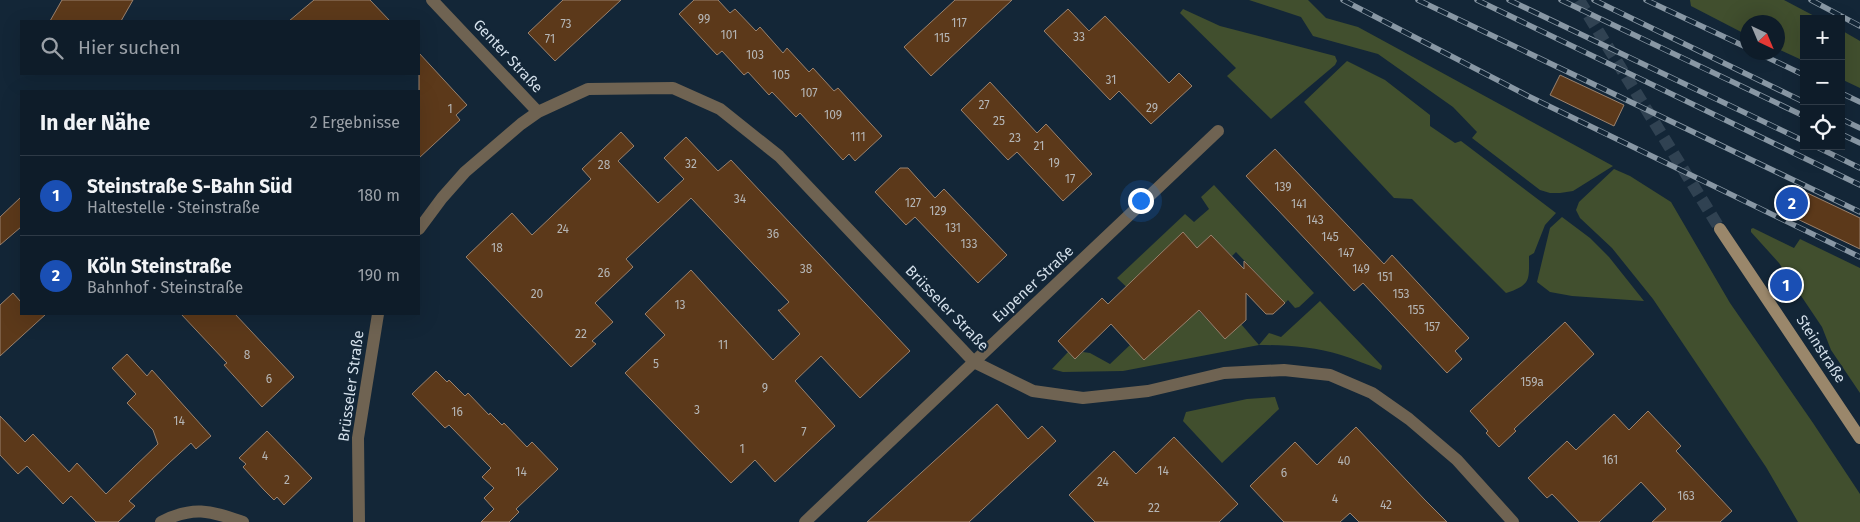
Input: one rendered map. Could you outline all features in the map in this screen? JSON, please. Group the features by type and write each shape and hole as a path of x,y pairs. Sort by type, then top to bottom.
{"main road":[{"name":"Steinstraße","path":"1720,229 1860,438"}],"street":[{"name":"Genter Straße","path":"432,0 538,112"},
{"name":"Brüsseler Straße","path":"420,228 442,198 465,172 521,124 538,112 588,89 673,88 720,109 779,156 974,362 1033,391 1083,398 1148,391 1224,374 1284,370 1330,375 1372,393 1409,419 1457,460 1510,521"},
{"name":"Eupener Straße","path":"805,522 1218,131"},
{"name":"Brüsseler Straße","path":"359,522 358,438 378,315"},
{"path":"162,522 176,514 203,510 243,522"}],"green space":[{"path":"1249,0 1308,0 1326,18 1358,27 1613,166 1573,191 1550,193 1540,190 1472,138 1477,132 1453,107 1378,54 1313,36 1301,17"},
{"path":"1690,0 1784,0 1812,15 1800,15 1800,59 1785,52 1785,15 1740,15 1740,31 1691,6"},
{"path":"1183,9 1220,26 1335,56 1337,61 1335,65 1271,119 1227,76 1236,68 1180,13"},
{"path":"1845,32 1860,41 1860,88 1845,81"},
{"path":"1347,61 1385,80 1430,115 1430,126 1455,143 1461,141 1556,213 1545,225 1534,253 1529,256 1529,271 1524,284 1506,293 1412,199 1394,198 1304,102"},
{"path":"1614,169 1630,176 1671,202 1730,303 1860,494 1860,522 1798,522 1766,467 1653,299 1612,248 1580,218 1576,210 1579,202"},
{"path":"1214,185 1314,293 1299,307 1295,308 1288,300 1285,303 1236,252 1232,256 1211,235 1197,248 1182,233 1132,281 1135,295 1117,278 1185,214 1194,222 1209,209 1201,197"},
{"path":"1562,217 1590,238 1609,257 1644,301 1572,296 1550,292 1537,282 1550,228"},
{"path":"1753,228 1794,248 1800,239 1860,268 1860,393 1831,350 1822,327 1779,263 1751,232"},
{"path":"1320,301 1382,366 1381,370 1331,352 1311,348 1259,345 1269,333 1281,337"},
{"path":"1198,310 1225,338 1241,324 1259,345 1123,371 1063,372 1052,369 1068,352 1075,359 1083,352 1090,353 1110,364 1130,345"},
{"path":"1275,397 1279,409 1222,463 1183,421 1186,412 1247,399"}],"building":[{"path":"62,0 133,0 122,20 51,20"},
{"path":"314,0 370,0 389,20 290,20"},
{"path":"563,0 621,0 555,61 528,33"},
{"path":"694,0 718,0 730,13 735,9 756,31 760,27 783,53 787,48 809,72 813,68 834,91 838,88 882,136 855,161 849,154 843,160 800,113 796,117 772,92 769,95 748,72 744,75 722,51 717,55 679,14"},
{"path":"955,0 1012,0 931,76 904,47"},
{"path":"1068,9 1089,31 1105,16 1169,83 1179,73 1192,86 1151,124 1119,91 1110,100 1044,31"},
{"path":"420,54 467,105 456,115 460,120 420,157 420,90"},
{"path":"1560,75 1624,105 1614,126 1550,95"},
{"path":"990,82 1037,133 1046,124 1092,174 1063,201 1017,152 1008,160 961,110"},
{"path":"621,132 634,146 618,161 658,203 684,179 664,158 686,137 718,171 731,160 910,351 860,398 821,356 795,381 835,426 775,482 755,460 731,483 625,373 665,335 645,314 691,270 773,360 800,334 778,310 789,302 691,198 626,259 633,267 595,303 613,322 592,341 596,344 571,367 466,257 512,213 532,235 591,179 582,169"},
{"path":"1275,149 1384,264 1392,255 1469,338 1455,351 1462,359 1447,373 1363,283 1354,291 1246,176"},
{"path":"900,168 908,168 935,198 944,189 1007,255 978,283 915,217 906,225 875,192"},
{"path":"1801,190 1860,218 1860,249 1789,215"},
{"path":"20,198 20,228 0,245 0,217"},
{"path":"1183,232 1197,248 1211,235 1244,269 1244,261 1285,303 1273,314 1266,314 1246,293 1246,320 1225,339 1199,310 1144,360 1111,324 1075,359 1058,341 1102,298 1108,304"},
{"path":"13,293 20,301 20,315 45,315 0,356 0,305"},
{"path":"182,315 236,315 294,377 262,407 224,365 227,363"},
{"path":"1565,322 1594,354 1514,429 1516,431 1499,447 1470,411"},
{"path":"127,354 147,376 152,370 211,436 196,449 191,443 169,463 129,501 135,506 118,522 96,522 71,496 63,504 27,466 18,474 0,455 0,416 25,442 33,434 69,472 77,463 106,494 158,444 153,430 127,403 136,394 112,368"},
{"path":"436,371 447,382 449,380 465,396 468,393 489,415 490,413 502,425 504,423 527,447 532,442 558,469 516,509 519,512 509,522 481,522 494,509 484,498 494,488 482,477 491,468 449,425 445,428 412,394"},
{"path":"997,404 1028,439 1042,426 1056,441 969,522 867,522"},
{"path":"1648,411 1681,446 1676,451 1732,511 1720,522 1652,522 1666,509 1641,482 1599,522 1579,522 1552,494 1547,498 1528,478 1567,441 1576,450 1614,414 1629,430"},
{"path":"1356,427 1447,522 1359,522 1350,513 1340,522 1284,522 1250,486 1295,442 1317,465"},
{"path":"267,431 312,478 284,505 277,497 274,500 264,490 243,467 246,464 239,458"},
{"path":"1174,437 1238,504 1219,522 1095,522 1069,495 1114,451 1136,474"}],"tunnel":[{"path":"1579,0 1720,229"}],"railway":[{"path":"1343,0 1528,96 1860,257"},
{"path":"1418,0 1860,212"},
{"path":"1477,0 1860,185"},
{"path":"1509,0 1800,139"},
{"path":"1561,0 1800,114"},
{"path":"1594,0 1800,100"},
{"path":"1646,0 1740,44"},
{"path":"1811,0 1860,26"},
{"path":"1773,60 1800,73"},
{"path":"1845,95 1860,102"},
{"path":"1845,121 1860,128"},
{"path":"1845,136 1860,143"},
{"path":"1823,150 1860,168"}],"place":[{"name":"Köln Steinstraße","path":"1792,203"},
{"name":"Steinstraße S-Bahn Süd","path":"1786,285"}]}
